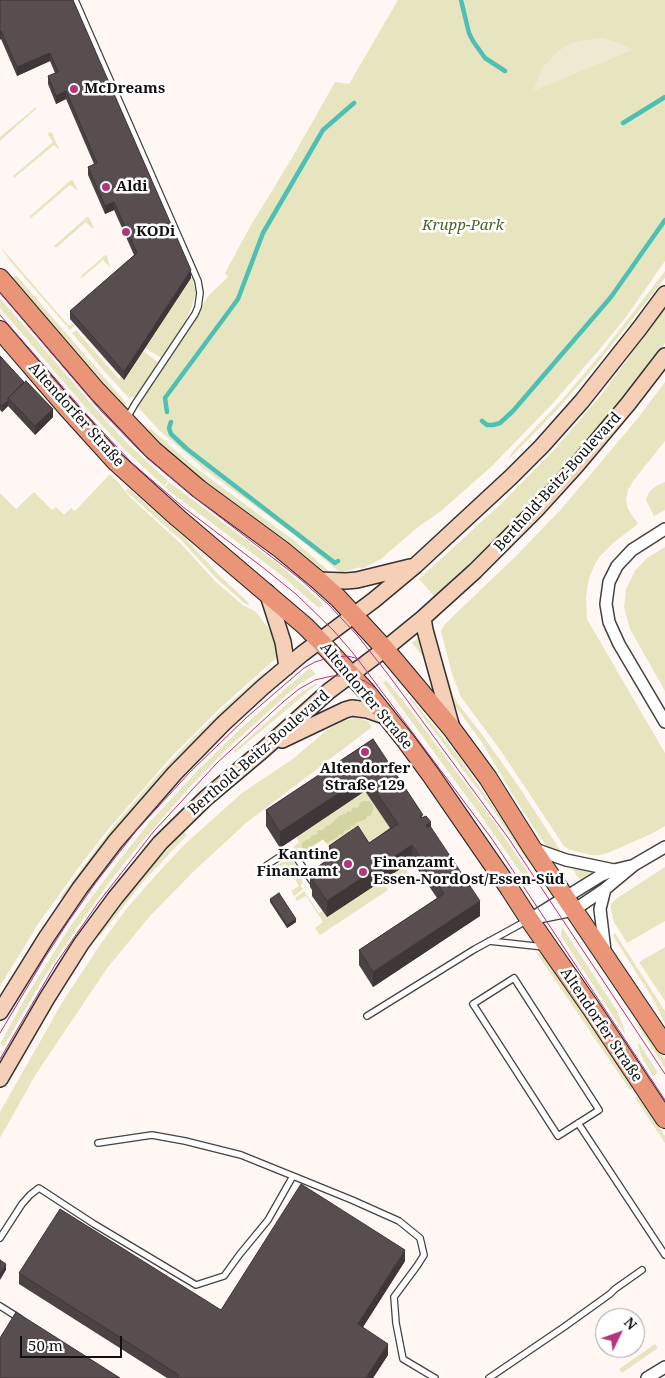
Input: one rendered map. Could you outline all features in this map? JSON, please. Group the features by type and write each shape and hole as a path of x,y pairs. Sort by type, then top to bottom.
{"main road":[{"name":"Altendorfer Straße","path":"0,278 125,422 153,450 186,479 282,550 318,580 385,649 452,729 488,778 569,904 665,1045"},
{"path":"0,1012 60,916 90,874 169,779 242,706 319,640 374,600 416,565 511,477 608,369 665,294"},
{"name":"Altendorfer Straße","path":"0,330 115,461 178,518 267,592 319,640 352,675 431,775 665,1119"},
{"name":"Berthold-Beitz-Boulevard","path":"0,1079 61,975 85,939 145,860 206,798 322,698 423,618 475,571 544,501 602,436 665,356"},
{"path":"318,580 357,580 416,565"},
{"path":"267,592 283,642 287,667"},
{"path":"423,618 452,729"},
{"path":"263,750 352,708 367,710 387,717"}],"street":[{"path":"665,529 632,550 617,566 609,582 606,604 609,622 616,638 665,722"},
{"path":"529,919 605,890 634,865 665,846"},
{"path":"532,848 566,860 614,870"},
{"path":"569,904 600,876 634,865"},
{"path":"605,890 600,909 606,958"},
{"path":"647,1378 665,1367"}],"lane":[{"path":"76,0 198,281 200,293 195,314 125,422"},
{"path":"267,866 284,854 290,853 296,857 312,881"},
{"path":"367,1016 489,941 529,919"},
{"path":"489,941 549,948"},
{"path":"514,978 599,1110 578,1123 558,1136 473,1004 514,978"},
{"path":"578,1123 665,1255"},
{"path":"98,1143 152,1136 241,1155 352,1200 398,1221 420,1238 424,1255 394,1297 396,1323 403,1359 435,1378"},
{"path":"0,1238 22,1204 30,1194 39,1188 94,1224 196,1285 224,1276 268,1220 293,1176"},
{"path":"489,1378 564,1327 642,1270"},
{"path":"0,1306 24,1322"}],"green space":[{"name":"Krupp-Park","path":"398,0 665,0 665,261 626,317 599,350 553,403 492,466 441,511 418,527 381,559 361,569 361,567 342,572 203,468 159,430 135,404 210,294 228,277 225,273 251,225 335,82 349,84"},
{"path":"36,107 36,109 0,141 0,137"},
{"path":"49,132 52,133 59,149 54,145 14,178 13,176 53,142 48,135"},
{"path":"73,180 78,191 70,185 30,219 30,216"},
{"path":"89,217 94,228 86,222 57,247 54,247 54,246"},
{"path":"0,246 69,326 73,323 75,325 70,330 10,261"},
{"path":"105,255 110,267 103,260 82,278 80,277"},
{"path":"665,271 665,278 597,364 557,410 508,460 513,451 561,401 604,350"},
{"path":"16,275 127,404 124,406 13,278"},
{"path":"192,277 196,293 191,309 162,358 145,348"},
{"path":"0,298 108,423 168,481 164,486 122,447 86,408 0,308"},
{"path":"665,308 665,343 612,412 577,455 498,539 436,598 419,579 503,502 553,451 602,394"},
{"path":"76,330 119,379 121,377 124,380 143,351 158,362 136,397 129,398 106,373 72,333"},
{"path":"665,382 665,441 633,481 626,499 628,509 638,524 613,543 600,556 589,578 586,597 587,619 665,753 665,826 610,852 591,855 570,850 564,846 501,751 461,697 452,674 441,631 444,625 518,554 563,507 638,418"},
{"path":"150,428 192,465 292,539 331,573 329,576 289,542 182,463 147,431"},
{"path":"110,474 129,496 182,545 216,582 244,606 257,613 272,633 276,643 277,655 172,756 110,827 40,921 0,986 0,493 16,509 34,492 52,510 56,507 64,515 71,508 75,511"},
{"path":"169,482 278,564 323,604 319,608 281,575 172,493 165,487"},
{"path":"665,482 665,510 654,516 646,500 649,492"},
{"path":"128,488 185,538 220,576 249,603 248,605 215,577 182,541 126,491"},
{"path":"665,547 665,691 630,629 624,607 626,589 635,571 647,558"},
{"path":"421,635 431,666 412,643"},
{"path":"310,668 316,674 283,698 226,750 188,789 141,843 111,880 76,929 43,979 4,1046 0,1044 24,1000 71,925 149,823 199,769 239,730"},
{"path":"270,673 174,764 119,826 64,898 59,899 113,827 154,779 221,711 262,674"},
{"path":"443,673 447,675 454,697 459,705 517,784 562,853 548,848 540,837 481,741 454,705"},
{"path":"386,680 495,823 533,880 528,883 383,683"},
{"path":"317,684 235,753 234,751 296,696"},
{"path":"410,697 459,757 528,857 529,863 491,807"},
{"path":"356,718 368,721 372,727 246,823 194,871 150,916 108,967 36,1074 0,1138 0,1112 63,1001 127,908 185,844 242,793 294,758 327,730 343,721"},
{"path":"365,791 398,839 323,865 318,858 330,849 324,839 301,854 293,847 299,842 296,837"},
{"path":"363,801 370,801 374,807 370,816 357,822 350,829 344,831 342,835 340,834 326,843 323,839 305,851 303,849 302,843 305,840 316,835 318,830 323,830 339,816 347,813 347,811 351,812 354,807 358,808"},
{"path":"184,832 187,835 143,882 100,936 98,933 106,921 145,873"},
{"path":"288,859 293,861 304,878 301,879 303,883 300,885 303,889 294,896 291,891 299,886 285,864 276,870 274,867"},
{"path":"570,865 591,870 592,872 580,880"},
{"path":"404,866 410,875 398,883 392,874"},
{"path":"665,867 665,921 627,943 614,922 611,904"},
{"path":"382,880 388,890 320,935 315,928 323,922 306,896 297,901 295,898 304,891 319,913"},
{"path":"562,927 616,1009 625,1034 561,936"},
{"path":"615,933 665,1011 665,1024 653,999 613,936"},
{"path":"665,947 665,1001 639,962"},
{"path":"536,952 544,957 633,1088 630,1090"},
{"path":"635,1021 654,1042 665,1059 665,1068"},
{"path":"639,1043 658,1073 653,1076 642,1058"},
{"path":"638,1096 665,1136 665,1143 635,1098"},
{"path":"655,1344 658,1348 645,1357 645,1351"},
{"path":"635,1358 644,1358 622,1373 619,1369"}],"shaded area":[{"path":"603,38 633,50 533,91 543,67 557,52 567,45 579,41"}],"building":[{"path":"0,0 73,0 191,270 124,372 70,311 137,253 114,202 105,206 88,167 97,163 66,91 56,96 48,76 58,72 50,53 17,67 0,32"},
{"path":"0,356 24,382 2,406 0,405"},
{"path":"26,381 53,409 35,426 8,398"},
{"path":"373,739 423,815 420,816 421,818 426,816 431,822 426,825 427,827 430,826 480,901 373,972 359,950 444,894 412,845 327,901 312,880 315,879 310,872 335,855 329,846 358,826 369,843 398,824 365,776 280,832 266,810"},
{"path":"279,893 296,919 287,925 270,899"},
{"path":"301,1184 405,1250 358,1324 388,1344 366,1378 177,1378 179,1375 19,1273 60,1209 221,1310"},
{"path":"0,1260 6,1264 0,1274"},
{"path":"16,1312 120,1378 0,1378 0,1338"}],"waterway":[{"path":"461,0 469,33 473,41 485,58 505,71"},
{"path":"623,123 665,97"},
{"path":"167,412 165,398 238,299 263,233 323,130 354,103"},
{"path":"482,421 487,425 500,423 513,411 611,297 665,220"},
{"path":"171,422 169,428 171,434 187,449 335,563 338,561"}],"tram line":[{"path":"0,293 101,411 146,457 194,497 299,578 329,605 357,635 509,839 665,1074"},
{"path":"0,315 88,416 132,463 183,507 296,594 333,630 353,653 492,839 665,1100"},
{"path":"0,1033 44,959 97,881 136,831 190,772 247,717 304,668 331,657 347,656 360,659"},
{"path":"0,1059 55,965 98,903 154,831 217,763 283,702 299,689 315,680 332,676 350,676 365,681 378,690"}],"place":[{"name":"McDreams","path":"74,89"},
{"name":"Aldi","path":"106,187"},
{"name":"KODi","path":"126,232"},
{"name":"Altendorfer Straße 129","path":"365,752"},
{"name":"Kantine Finanzamt","path":"348,864"},
{"name":"Finanzamt Essen-NordOst/Essen-Süd","path":"363,872"}]}
